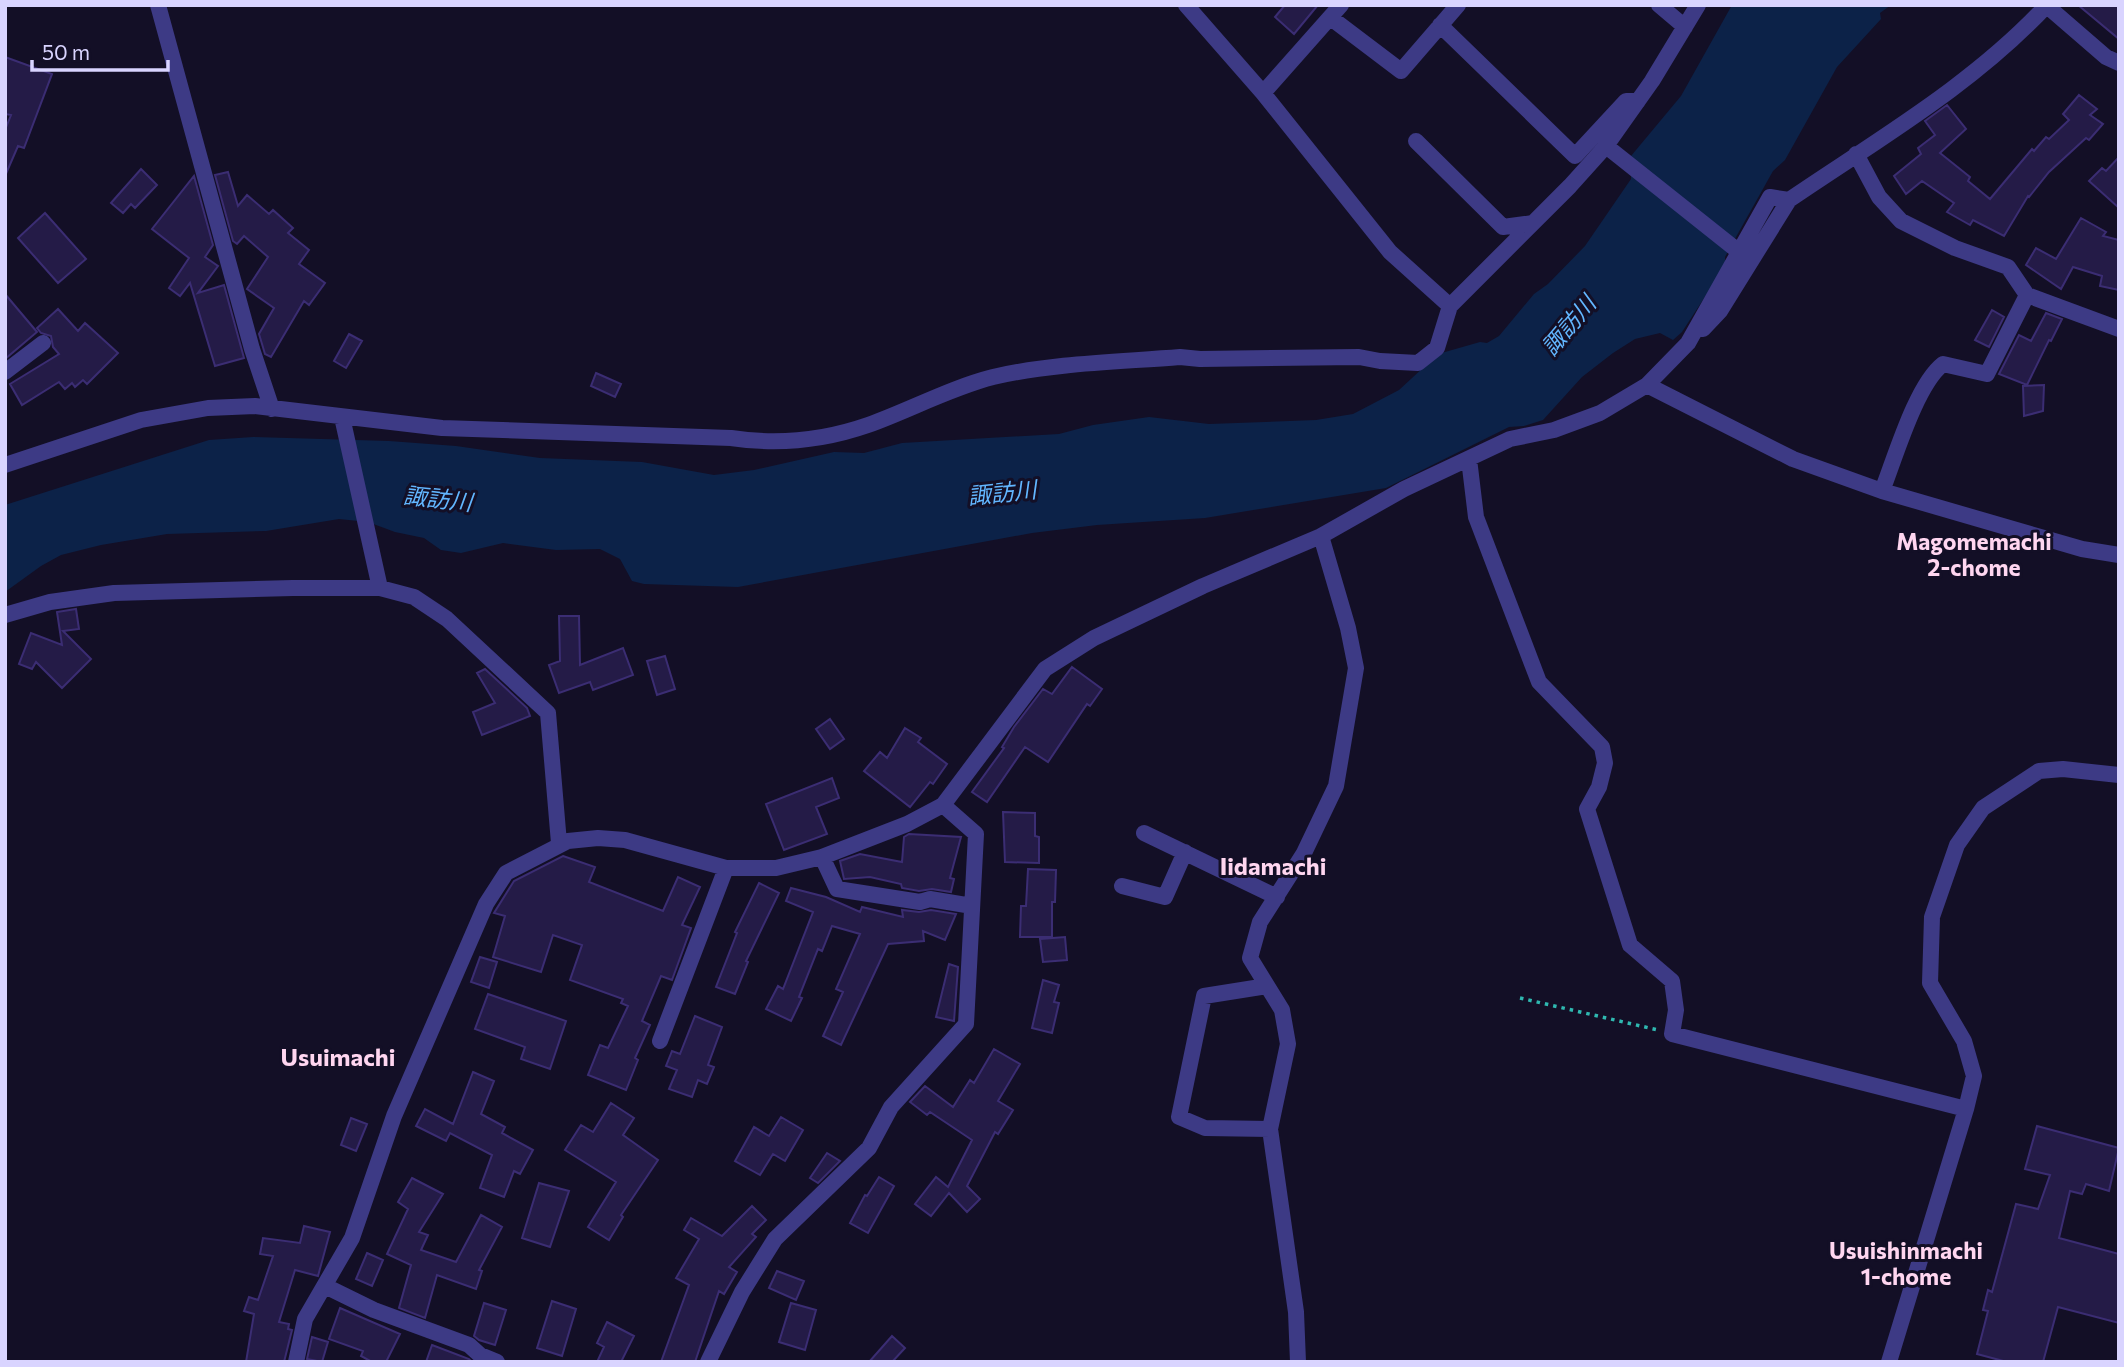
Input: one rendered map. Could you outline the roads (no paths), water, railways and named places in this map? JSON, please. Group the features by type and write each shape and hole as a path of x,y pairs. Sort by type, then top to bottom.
{"street":[{"path":"158,5 252,349 272,409"},
{"path":"1186,5 1263,93 1390,252 1450,306"},
{"path":"1263,93 1336,11 1401,71 1458,5"},
{"path":"1659,5 1685,27"},
{"path":"5,464 141,420 208,408 255,406 442,428 731,438 762,443 822,438 868,425 993,377 1042,369 1180,357 1359,357 1418,363 1437,348 1450,306 1609,149 1698,5"},
{"path":"296,1362 305,1319 352,1238 394,1116 486,904 506,873 559,844 597,838 625,840 726,868 776,868 822,857 907,824 943,804 1045,669 1094,638 1203,586 1321,536 1404,489 1510,439 1554,430 1600,413 1647,385 1720,311 1789,200 1976,69 2019,36 2047,5 2106,57 2119,63"},
{"path":"1440,25 1575,156 1626,101 1638,101"},
{"path":"1416,141 1503,227 1533,223"},
{"path":"1609,149 1735,250"},
{"path":"1856,154 1879,197 1901,221 1955,248 2008,267 2027,295 2119,330"},
{"path":"1688,344 1735,250 1770,197 1789,200"},
{"path":"1882,491 1906,427 1932,373 1943,365 1987,374 2027,295"},
{"path":"5,372 43,343"},
{"path":"1647,385 1793,459 1882,491 2082,549 2119,555"},
{"path":"342,416 380,588"},
{"path":"1469,459 1475,517 1539,682 1602,747 1605,763 1599,787 1587,809 1630,945 1671,981 1676,1010 1672,1034 1966,1109"},
{"path":"1298,1362 1296,1312 1270,1129 1288,1044 1282,1010 1250,958 1260,922 1304,853 1336,786 1356,668 1348,628 1321,536"},
{"path":"5,615 50,602 114,593 380,588 414,597 447,619 548,713 559,844"},
{"path":"1889,1362 1966,1109 1973,1076 1964,1041 1930,983 1932,917 1957,845 1983,808 2039,771 2063,769 2119,776"},
{"path":"708,1362 742,1292 775,1239 869,1147 891,1107 966,1024 976,834 943,804"},
{"path":"1144,833 1277,897"},
{"path":"1122,886 1165,897 1185,852"},
{"path":"822,857 837,889 920,902 930,899 972,906"},
{"path":"660,1041 726,868"},
{"path":"1267,986 1204,996 1179,1117 1205,1128 1270,1129"},
{"path":"325,1286 374,1311 469,1345 479,1358 497,1362"}],"water":[{"name":"諏訪川","path":"1732,5 1891,5 1880,13 1881,19 1837,67 1785,160 1773,171 1725,257 1725,266 1682,332 1673,340 1660,333 1635,339 1582,377 1543,420 1509,427 1386,488 1205,518 1097,525 1032,533 738,587 644,584 632,581 620,559 600,549 556,550 503,543 461,553 441,550 424,538 395,532 368,522 339,519 266,531 167,534 101,545 61,555 5,592 5,505 209,440 253,437 389,441 456,446 540,458 642,462 714,475 754,470 834,452 864,453 902,443 1059,434 1093,425 1149,417 1209,424 1316,420 1353,414 1399,390 1438,354 1480,342 1487,343 1499,336 1534,294 1548,284 1585,246 1631,179 1631,156 1681,96"}],"district":[{"name":"Magomemachi 2-chome","path":"1974,554"},
{"name":"Iidamachi","path":"1273,865"},
{"name":"Usuimachi","path":"338,1056"},
{"name":"Usuishinmachi 1-chome","path":"1906,1263"}]}
